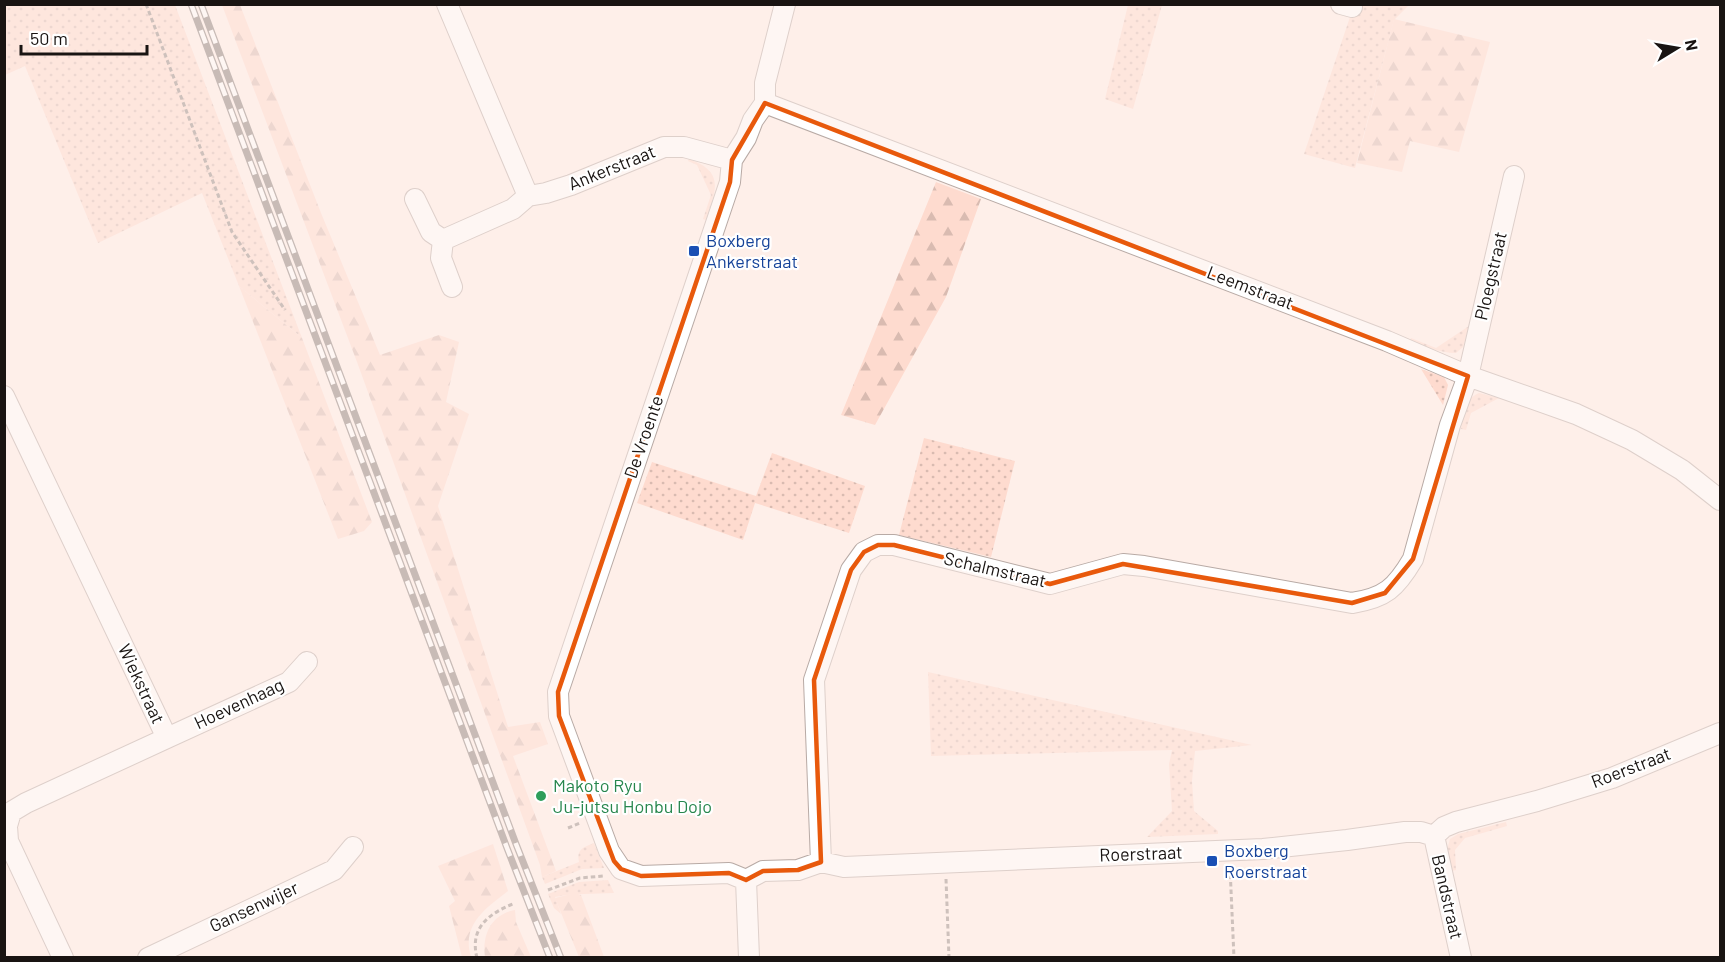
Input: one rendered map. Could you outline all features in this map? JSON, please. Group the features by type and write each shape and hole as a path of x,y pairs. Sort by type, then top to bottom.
{"street":[{"path":"447,4 528,196"},
{"name":"De Vroente","path":"621,869 609,851 559,716 558,692 730,182 732,160 746,138 753,120 765,103 765,84 785,4"},
{"name":"Leemstraat","path":"765,103 1387,341 1468,376 1576,414 1632,440 1682,470 1720,500"},
{"name":"Ankerstraat","path":"443,240 513,209 528,196 572,185 664,147 684,147 732,160"},
{"name":"Ploegstraat","path":"1468,376 1514,176"},
{"path":"415,199 430,232 443,240 441,258 452,287"},
{"name":"Schalmstraat","path":"821,862 814,680 851,570 864,552 878,545 894,545 1050,584 1062,583 1124,564 1352,603 1372,600 1401,579 1413,560 1450,425 1468,376"},
{"name":"Wiekstraat","path":"4,396 167,738 11,812 7,826 8,841 63,957"},
{"name":"Hoevenhaag","path":"167,738 289,682 307,662"},
{"name":"Roerstraat","path":"746,880 763,871 798,870 821,862 844,867 1263,849 1404,832 1421,832 1434,836 1444,827 1456,822 1537,801 1611,778 1720,733"},
{"name":"Bandstraat","path":"1434,836 1461,957"},
{"name":"Gansenwijer","path":"148,957 334,870 353,847"},
{"path":"621,869 641,876 729,873 746,880 749,957"}],"path":[{"path":"146,4 232,232 285,310"},
{"path":"568,828 581,823"},
{"path":"1230,860 1234,957"},
{"path":"548,890 580,878 606,876 621,869"},
{"path":"946,871 949,957"},
{"path":"477,957 476,933 487,919 515,903"}],"highlighted area":[{"path":"765,103 1468,376 1413,559 1385,593 1352,603 1123,564 1050,584 894,545 878,545 864,552 851,570 814,680 821,862 798,870 763,871 746,880 729,873 641,876 621,869 614,861 559,716 558,692 730,182 732,160"}],"green space":[{"path":"5,5 175,5 302,338 239,286 202,193 98,243 25,66 5,75"},
{"path":"222,5 240,5 321,213 380,355 439,335 459,342 446,402 469,414 438,506 508,727 540,722 548,744 513,756 556,871 542,877 540,865 357,362"},
{"path":"1128,5 1162,5 1133,109 1105,99"},
{"path":"1354,5 1409,5 1394,20 1355,168 1304,154"},
{"path":"1394,19 1490,42 1459,152 1410,141 1402,172 1357,163"},
{"path":"689,159 708,170 715,183 713,200 706,220 703,219 711,195 697,165 688,161"},
{"path":"936,182 981,199 946,297 875,425 841,415"},
{"path":"239,286 302,338 372,522 364,531 338,539"},
{"path":"1469,326 1463,347 1456,353 1408,344 1411,338 1436,348"},
{"path":"1421,369 1444,377 1448,385 1443,405"},
{"path":"1479,393 1499,398 1471,413 1466,430 1461,429 1470,399"},
{"path":"924,438 1015,461 991,557 899,535"},
{"path":"772,453 865,486 849,533 755,503 743,540 637,503 652,462 756,496"},
{"path":"928,672 1252,745 1195,751 1192,781 1194,811 1218,831 1218,834 1147,837 1172,811 1169,764 1172,750 931,756"},
{"path":"1506,822 1507,826 1465,838 1455,850 1456,870 1452,871 1447,850 1450,839 1458,834"},
{"path":"594,843 604,868 582,869 545,884 542,877 579,862 580,851"},
{"path":"493,844 508,891 478,918 469,936 471,957 462,957 449,906 455,901 438,866"},
{"path":"608,880 614,893 555,897 561,914 554,908 548,894 579,882"},
{"path":"575,893 581,895 604,957 579,957 555,898"},
{"path":"515,910 516,922 531,957 485,957 485,941 490,927 500,916"}],"railway":[{"path":"191,4 550,958"},
{"path":"201,4 516,844 561,958"}],"place":[{"name":"Boxberg Ankerstraat","path":"694,251"},
{"name":"Makoto Ryu Ju-jutsu Honbu Dojo","path":"541,796"},
{"name":"Boxberg Roerstraat","path":"1212,861"}]}
